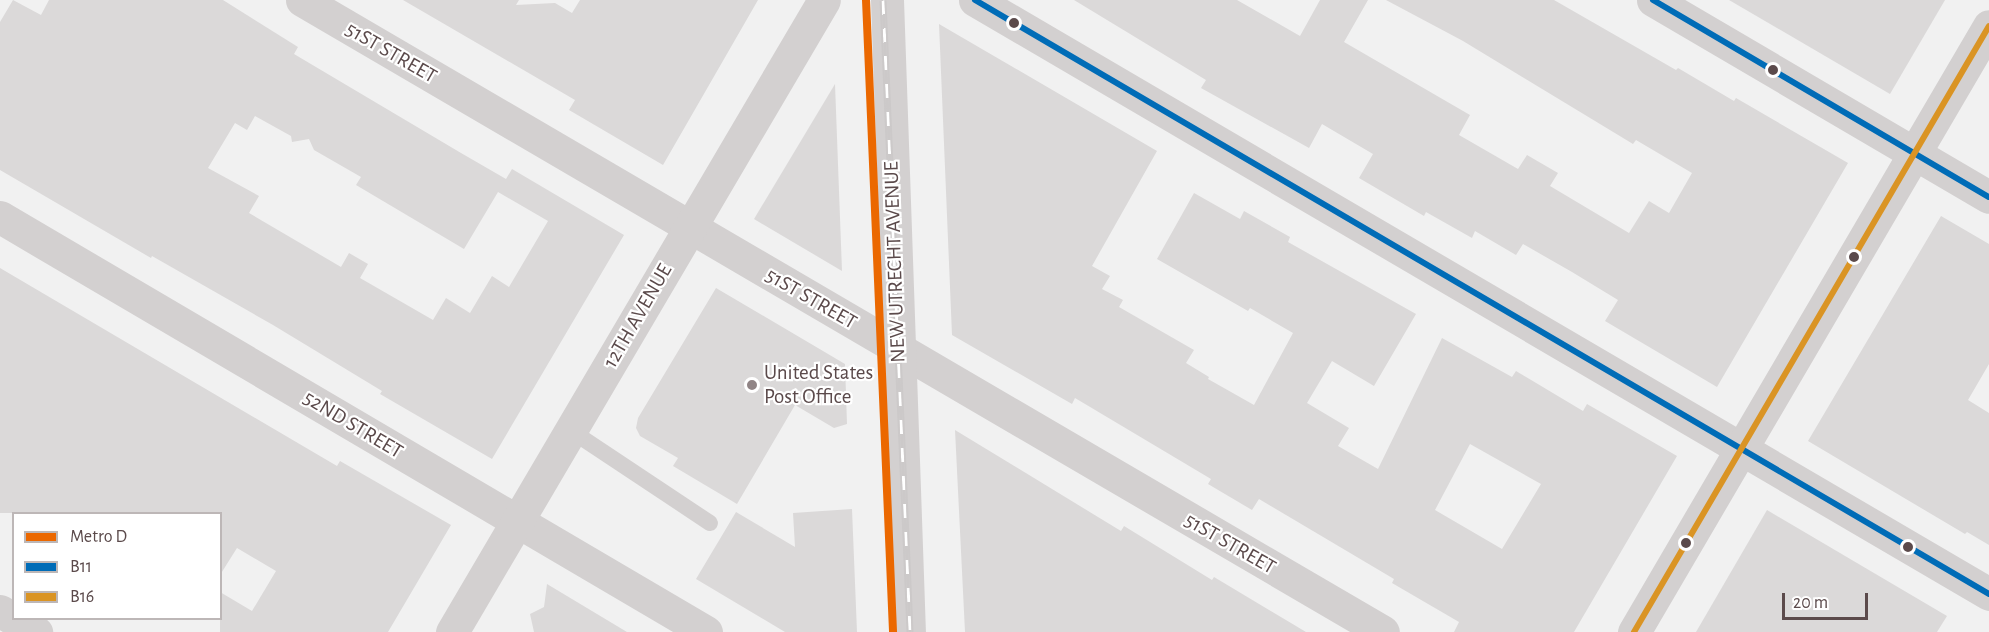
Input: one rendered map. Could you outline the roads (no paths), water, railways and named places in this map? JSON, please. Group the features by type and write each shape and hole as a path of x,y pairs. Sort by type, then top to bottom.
{"street":[{"name":"51ST STREET","path":"302,0 898,351 1383,632"},
{"name":"12TH AVENUE","path":"452,632 824,0"},
{"name":"NEW UTRECHT AVENUE","path":"886,0 909,632"},
{"path":"975,0 1989,594"},
{"path":"1653,0 1989,197"},
{"path":"1634,632 1989,26"},
{"name":"52ND STREET","path":"0,217 706,632"},
{"path":"16,620 36,632"}],"lane":[{"path":"570,430 710,523"}],"railway":[{"path":"883,0 910,632"}],"metro line":[{"name":"D","path":"866,0 893,632"}],"place":[{"name":"United States Post Office","path":"752,385"}]}
